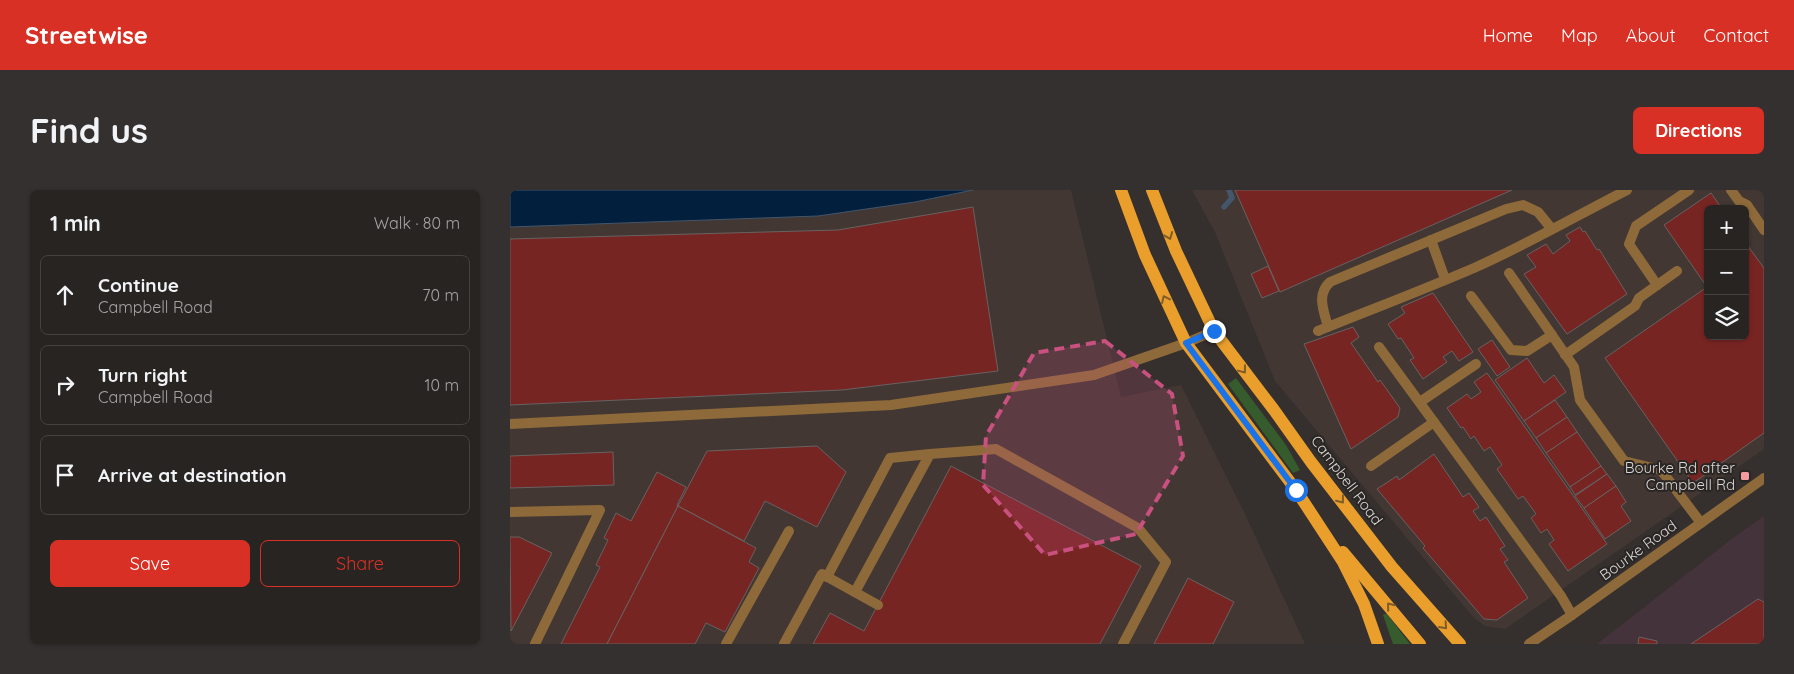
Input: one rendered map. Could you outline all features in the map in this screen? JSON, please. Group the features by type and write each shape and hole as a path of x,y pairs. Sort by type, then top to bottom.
{"main road":[{"path":"1121,190 1145,254 1186,343 1296,490 1318,524 1353,582 1364,604 1378,644"},
{"name":"Campbell Road","path":"1152,190 1176,251 1214,331 1392,567 1460,644"},
{"path":"1318,524 1420,644"}],"street":[{"path":"1551,228 1538,212 1524,205 1506,209 1330,282 1325,286 1321,298 1323,329 1527,243 1551,228 1626,190"},
{"path":"1657,285 1629,244 1636,226 1690,190"},
{"path":"1731,190 1739,201 1747,205 1764,230"},
{"path":"1431,240 1445,279"},
{"path":"1566,355 1635,306 1639,298 1677,271"},
{"path":"1509,273 1574,367 1580,400 1624,461 1661,470 1701,523"},
{"path":"1472,296 1511,350 1527,351 1552,335"},
{"path":"510,424 891,405 1094,374 1186,343 1214,331"},
{"path":"1380,347 1561,596 1572,615"},
{"path":"1420,402 1476,364"},
{"path":"1371,466 1434,422"},
{"path":"827,577 890,458 996,449 1138,528 1166,562 1123,644"},
{"path":"854,592 930,454"},
{"name":"Bourke Road","path":"1529,644 1764,478"},
{"path":"510,512 600,510 534,644"},
{"path":"726,644 789,531"},
{"path":"784,644 822,574 878,605"}],"highlighted area":[{"path":"1105,341 1172,394 1183,456 1136,534 1045,555 983,485 986,436 1034,353"}],"shaded area":[{"path":"973,190 1071,190 1121,397 1181,385 1245,514 1305,644 510,644 510,227 818,216 915,202"},
{"path":"1192,190 1764,190 1764,449 1505,629 1485,626 1474,618 1275,381 1215,232"},
{"path":"1764,516 1764,644 1597,644 1733,538"}],"green space":[{"path":"1236,378 1286,445 1300,470 1293,473 1228,384"},
{"path":"1384,614 1387,614 1410,644 1393,644"}],"water":[{"path":"510,190 973,190 915,202 818,216 510,227"}],"building":[{"path":"1235,190 1512,190 1280,292"},
{"path":"1711,193 1719,205 1704,205 1704,283 1664,225"},
{"path":"973,207 998,371 842,390 510,405 510,239 838,230"},
{"path":"1580,227 1583,232 1585,231 1597,250 1599,249 1627,294 1567,334 1524,274 1536,267 1527,255 1546,244 1553,254 1570,241 1566,235"},
{"path":"1749,247 1764,268 1764,433 1693,483 1605,358 1704,289 1704,340 1749,340"},
{"path":"1268,266 1279,291 1262,298 1251,274"},
{"path":"1433,293 1473,352 1459,361 1452,351 1443,357 1447,362 1423,379 1410,360 1414,358 1401,338 1398,339 1388,324 1405,313 1401,307"},
{"path":"1353,327 1359,337 1351,343 1378,382 1380,380 1400,408 1398,417 1351,449 1304,344"},
{"path":"1492,340 1510,367 1497,376 1478,349"},
{"path":"1527,358 1544,383 1554,375 1566,392 1524,421 1495,380"},
{"path":"1487,373 1607,544 1568,571 1549,544 1554,540 1547,529 1541,533 1531,518 1536,514 1523,496 1518,499 1497,469 1502,465 1490,447 1484,451 1474,436 1471,439 1463,427 1461,428 1447,408 1467,394 1471,399 1481,392 1474,382"},
{"path":"1555,400 1567,417 1536,438 1524,421"},
{"path":"1567,417 1577,432 1546,453 1536,438"},
{"path":"1577,432 1601,466 1570,487 1546,453"},
{"path":"817,446 846,472 817,527 765,501 744,541 678,506 707,451"},
{"path":"613,452 614,485 510,488 510,456"},
{"path":"1434,454 1463,497 1469,493 1479,507 1473,511 1480,521 1486,517 1505,546 1500,549 1508,560 1504,562 1528,598 1497,620 1484,619 1423,548 1425,546 1377,489 1397,476 1399,480"},
{"path":"951,466 1141,566 1100,644 813,644 830,613 864,631"},
{"path":"1601,466 1607,474 1575,495 1570,487"},
{"path":"657,472 686,487 607,644 561,644 600,567 596,565 608,540 604,538 616,513 631,521"},
{"path":"1607,474 1616,486 1584,508 1575,496"},
{"path":"1616,486 1626,502 1621,506 1631,521 1605,539 1584,508"},
{"path":"678,506 756,548 749,562 759,568 725,632 706,623 695,644 607,644"},
{"path":"510,537 519,537 552,553 511,631"},
{"path":"1188,578 1234,602 1213,644 1154,644"},
{"path":"1758,599 1764,602 1764,644 1691,644"},
{"path":"1639,637 1657,641 1657,644 1638,644"}],"waterway":[{"path":"1224,207 1232,198 1229,190"}],"place":[{"name":"Bourke Rd after Campbell Rd","path":"1745,476"}],"route":[{"path":"1214,331 1186,343 1296,490"}]}
